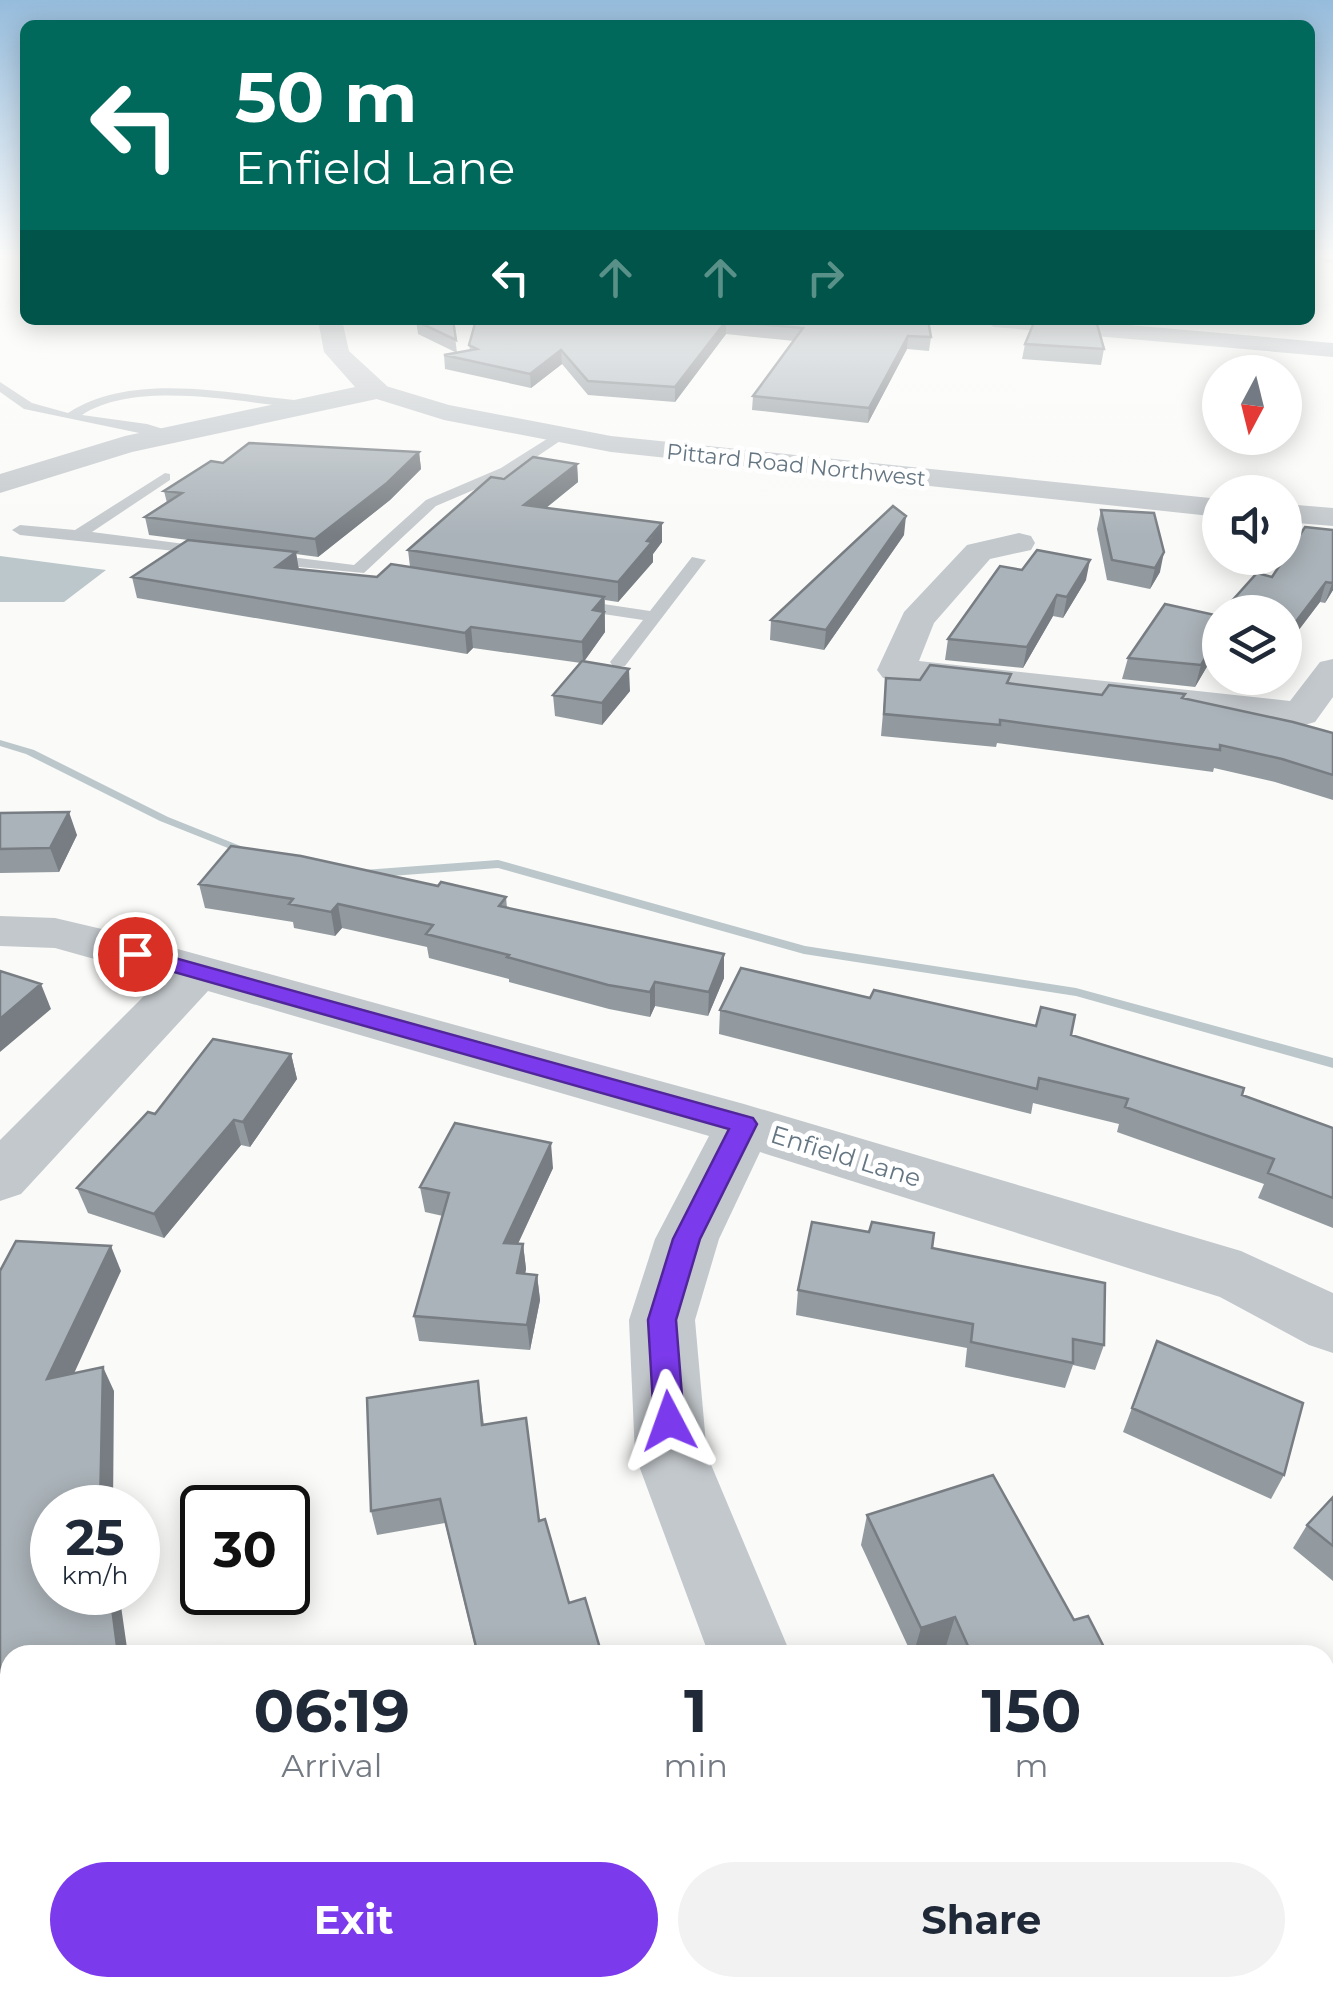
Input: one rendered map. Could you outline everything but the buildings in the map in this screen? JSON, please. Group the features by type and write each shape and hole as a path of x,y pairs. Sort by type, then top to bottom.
{"street":[{"path":"334,349 376,391"},
{"path":"0,484 168,435 376,391"},
{"name":"Pittard Road Northwest","path":"376,391 444,412 558,436 917,479 1202,506"},
{"path":"1302,514 1333,517"},
{"path":"1019,543 979,552 917,620 896,670 1301,714 1333,670"},
{"name":"Enfield Lane","path":"0,931 55,933 744,1124 1241,1277 1333,1324"},
{"path":"0,1178 196,973"},
{"path":"744,1124 686,1239 662,1320 671,1455 746,1645"}],"lane":[{"path":"0,386 28,406 168,435"},
{"path":"70,417 90,404 138,390 307,405"},
{"path":"358,570 431,503 506,470 558,436"},
{"path":"78,535 166,478"},
{"path":"20,530 228,554"},
{"path":"246,556 376,573"},
{"path":"618,662 698,560"},
{"path":"544,600 657,617"}],"shaded area":[{"path":"0,556 106,570 64,602 0,602"}],"waterway":[{"path":"0,743 30,752 164,819 247,851"},
{"path":"364,874 498,864 804,950 1076,992 1333,1063"}],"route":[{"path":"135,954 744,1124 686,1239 662,1320 669,1421"}]}
